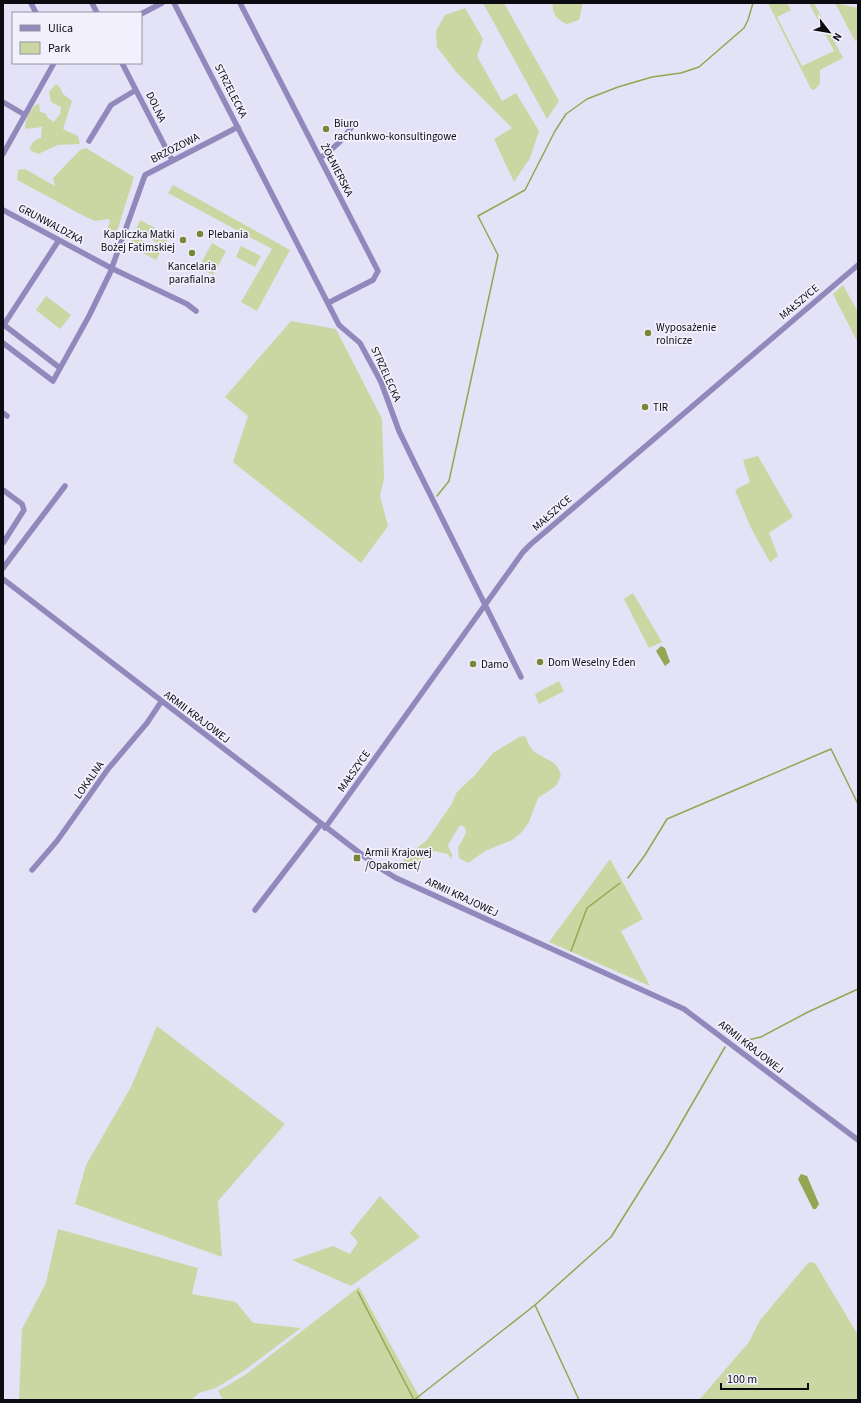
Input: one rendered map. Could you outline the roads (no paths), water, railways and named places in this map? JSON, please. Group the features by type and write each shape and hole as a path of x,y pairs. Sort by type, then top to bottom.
{"street":[{"path":"31,3 36,12"},
{"path":"92,3 96,12"},
{"path":"142,13 162,3"},
{"name":"STRZELECKA","path":"174,3 339,325 360,343 381,382 399,432 484,606 521,677"},
{"name":"ŻOŁNIERSKA","path":"240,3 378,271 373,280 328,303"},
{"path":"3,154 53,64"},
{"name":"DOLNA","path":"123,64 172,160"},
{"path":"89,141 111,105 136,90"},
{"path":"3,102 25,115"},
{"path":"320,158 333,150 345,138 353,125"},
{"name":"BRZOZOWA","path":"3,343 53,381 89,316 112,268 145,175 238,127"},
{"name":"GRUNWALDZKA","path":"3,210 112,268 187,304 196,311"},
{"path":"59,240 3,325 60,368"},
{"name":"MAŁSZYCE","path":"255,910 323,826 531,544 858,265"},
{"path":"3,568 65,486"},
{"path":"3,490 22,504 24,510 3,543"},
{"name":"ARMII KRAJOWEJ","path":"3,579 161,702 391,876 675,1004 693,1015 858,1140"},
{"name":"LOKALNA","path":"32,870 56,841 108,769 147,723 161,702"}],"waterway":[{"path":"437,496 449,481 498,255 478,216 525,190 555,131 566,114 587,99 618,87 652,77 681,73 699,67 744,28 753,3"},
{"path":"628,878 645,855 667,819 831,749 858,804"},
{"path":"571,951 587,908 620,883"},
{"path":"739,1042 761,1037 808,1012 858,989"},
{"path":"414,1400 535,1305 611,1237 666,1149 725,1047"},
{"path":"358,1292 414,1400"},
{"path":"535,1305 579,1400"}],"place":[{"name":"Biuro rachunkwo-konsultingowe","path":"326,129"},
{"name":"Plebania","path":"200,234"},
{"name":"Kapliczka Matki Bożej Fatimskiej","path":"183,240"},
{"name":"Kancelaria parafialna","path":"192,253"},
{"name":"Wyposażenie rolnicze","path":"648,333"},
{"name":"TIR","path":"645,407"},
{"name":"Dom Weselny Eden","path":"540,662"},
{"name":"Damo","path":"473,664"},
{"name":"Armii Krajowej /Opakomet/","path":"357,858"}]}
